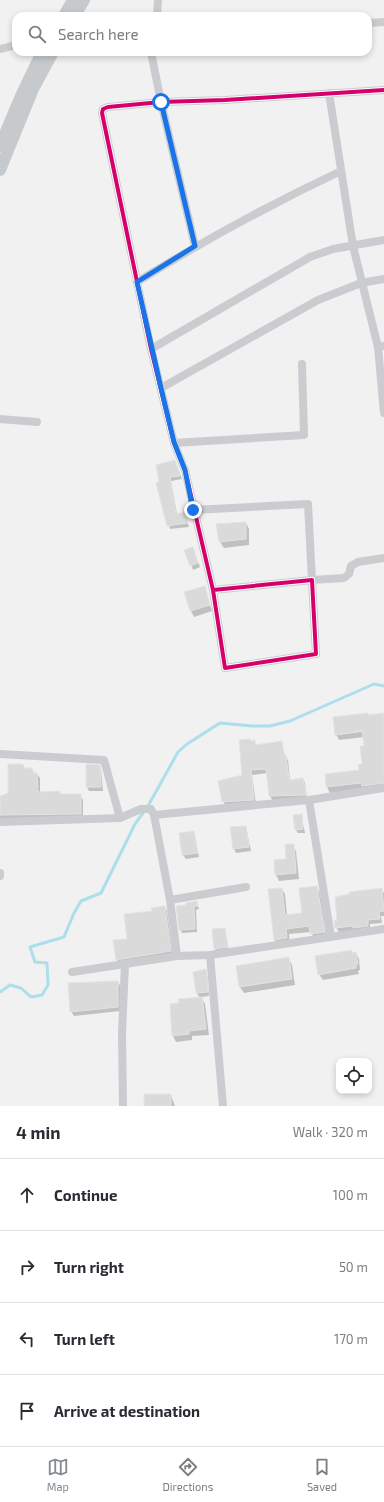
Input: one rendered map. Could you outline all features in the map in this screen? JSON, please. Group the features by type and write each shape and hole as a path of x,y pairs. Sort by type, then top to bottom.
{"main road":[{"path":"66,12 73,0"},
{"path":"76,12 84,0"},
{"path":"0,146 40,56"},
{"path":"0,170 33,89 51,56"}],"street":[{"path":"157,12 158,0"},
{"path":"372,23 384,22"},
{"path":"0,49 12,46"},
{"path":"152,56 161,102 195,246"},
{"path":"193,510 308,504 316,654 225,668 212,590 193,510 185,470 174,442 151,349 102,113 103,109 108,107 161,102 224,100 384,90"},
{"path":"329,93 353,246 361,283 381,347 384,413"},
{"path":"137,282 195,246 283,198 341,172"},
{"path":"151,349 310,257 333,249 384,240"},
{"path":"161,388 318,300 361,283 384,279"},
{"path":"174,442 304,435 302,364"},
{"path":"0,419 37,422"},
{"path":"212,590 344,578 349,574 351,566 358,562 384,558"},
{"path":"0,754 104,760 120,818"},
{"path":"0,822 120,818 141,810 152,812 309,800 384,788"},
{"path":"309,800 331,937"},
{"path":"152,812 170,900 177,956"},
{"path":"170,900 246,887"},
{"path":"72,972 177,956 210,955 384,929"},
{"path":"210,955 223,1106"},
{"path":"123,1106 122,1033 125,965"}],"building":[{"path":"175,460 180,476 170,477 176,514 185,512 188,523 167,526 156,483 159,482 156,465"},
{"path":"246,522 246,539 219,542 216,524"},
{"path":"193,547 198,563 190,566 184,550"},
{"path":"205,586 210,605 190,611 184,592"},
{"path":"368,713 368,715 384,713 384,783 362,786 361,783 326,787 325,774 359,770 358,765 362,764 360,746 364,746 362,731 335,735 333,717"},
{"path":"250,739 251,741 255,740 255,745 282,741 284,755 286,755 289,780 303,778 306,795 269,796 266,769 251,770 254,800 222,802 218,781 242,775 239,740"},
{"path":"8,764 23,764 23,768 32,768 32,773 37,773 38,792 60,791 60,794 81,794 81,814 0,815 0,796 8,793"},
{"path":"86,764 100,765 101,787 86,787"},
{"path":"302,814 303,829 295,830 293,815"},
{"path":"246,826 249,847 233,849 230,827"},
{"path":"194,831 198,853 182,855 179,833"},
{"path":"285,844 294,844 296,873 275,875 274,860 286,859"},
{"path":"317,886 325,932 310,934 309,926 286,929 287,938 274,940 268,889 282,888 285,915 302,913 299,888"},
{"path":"382,888 384,911 379,912 380,919 368,920 368,926 335,928 334,921 337,920 335,897 349,894 349,892"},
{"path":"197,901 198,906 194,906 195,929 179,930 176,906 186,905 186,903"},
{"path":"165,906 171,951 116,960 113,940 127,939 124,914 152,911 151,908"},
{"path":"225,928 228,947 214,949 212,929"},
{"path":"352,950 352,953 356,952 358,964 356,964 356,968 318,975 315,956"},
{"path":"289,957 292,979 239,987 236,966"},
{"path":"206,969 208,992 196,993 193,972"},
{"path":"118,981 118,1007 70,1012 68,983"},
{"path":"202,997 206,1029 189,1031 189,1034 172,1036 170,1004 179,1003 178,999"},
{"path":"144,1094 171,1094 171,1106 144,1106"}],"waterway":[{"path":"0,992 10,985 21,988 31,997 42,995 48,985 47,963 35,962 30,947 64,937 74,913 81,901 101,893 135,824 148,806 178,752 187,744 220,723 270,726 290,721 374,684 384,686"}],"cycle path":[{"path":"213,590 312,580 316,654 225,668 213,590 185,470 174,443 151,349 102,113 103,109 108,107 161,102 225,100 384,90"}],"route":[{"path":"161,102 195,246 137,282 151,349 174,442 185,470 193,510"}]}
